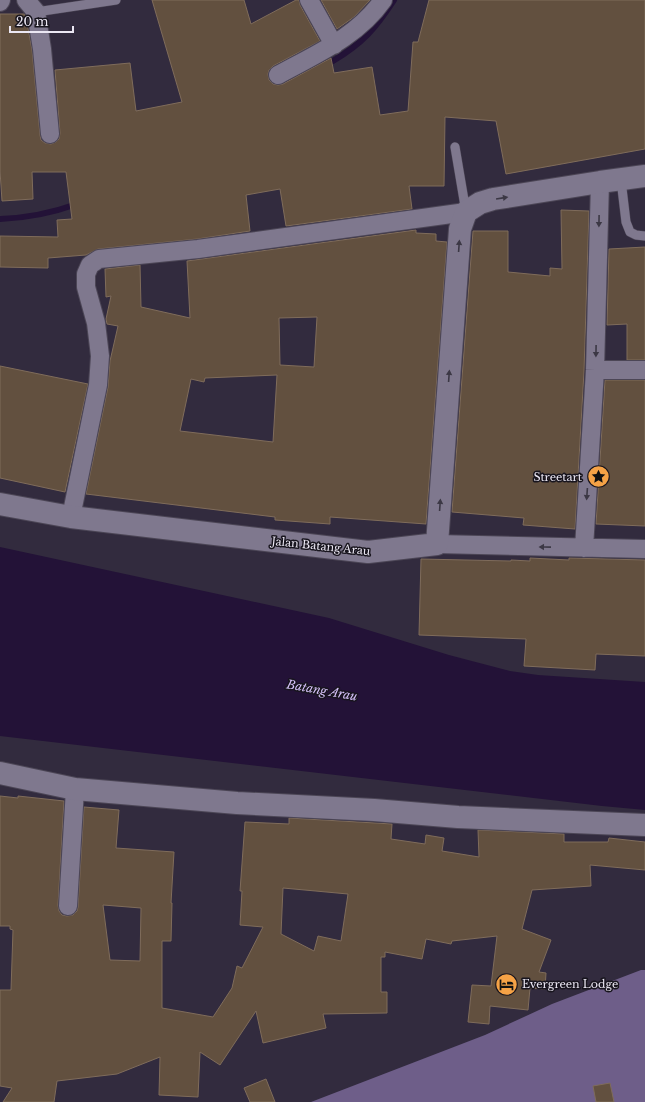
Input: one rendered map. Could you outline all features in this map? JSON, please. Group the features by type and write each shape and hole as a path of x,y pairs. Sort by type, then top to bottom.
{"main road":[{"path":"437,544 460,229 466,212 480,203 493,199 645,176"},
{"name":"Jalan Batang Arau","path":"0,504 71,517 368,552 437,544"},
{"path":"0,773 75,789 237,803 374,810 458,817 645,825"}],"street":[{"path":"309,0 334,45"},
{"path":"278,75 334,45 359,27 383,0"},
{"path":"31,6 42,49 50,134"},
{"path":"584,548 595,370 610,181"},
{"path":"71,517 98,385 100,356 96,323 86,287 86,274 90,265 99,259 198,249 466,212"},
{"path":"595,370 645,370"},
{"name":"Jalan Batang Arau","path":"437,544 645,549"},
{"path":"68,906 75,789"}],"lane":[{"path":"31,6 116,0"},
{"path":"455,147 466,212"},
{"path":"610,181 630,232 636,236 645,236"}],"shaded area":[{"path":"641,970 645,970 645,1102 311,1102 485,1035 552,1004"}],"water":[{"name":"Batang Arau","path":"0,547 329,618 449,655 510,671 538,675 645,682 645,810 0,736"}],"building":[{"path":"152,0 244,0 251,24 296,0 299,0 300,5 320,41 273,66 269,70 269,80 273,84 283,84 331,58 334,73 372,67 380,115 408,111 413,42 418,42 429,0 645,0 645,149 506,174 496,121 445,117 444,186 409,186 412,209 286,226 280,189 246,195 250,231 197,239 98,249 86,255 48,258 48,268 0,267 0,236 58,237 57,220 72,219 66,172 32,172 33,199 2,201 0,171 0,14 24,14 26,17 32,50 40,135 41,140 45,143 51,144 59,139 60,133 55,70 130,63 136,111 182,102"},
{"path":"321,0 370,0 354,17 337,29"},
{"path":"561,210 589,211 584,371 575,529 523,525 524,518 452,512 473,231 508,231 508,272 550,276 550,268 562,269"},
{"path":"416,230 416,233 436,234 436,241 447,242 426,524 330,517 330,524 275,520 275,517 86,494 108,387 110,361 118,326 107,324 106,319 111,296 106,297 105,269 140,265 141,307 190,318 187,261","holes":["317,317 314,367 280,365 279,318","277,375 273,442 180,431 191,379 204,382 205,378"]},
{"path":"645,247 645,360 627,360 627,324 607,325 609,249"},
{"path":"0,366 88,384 65,492 0,478"},
{"path":"605,380 645,380 645,526 596,524"},
{"path":"530,558 569,560 569,558 645,560 645,656 596,654 595,670 524,666 526,639 419,635 421,559 530,561"},
{"path":"0,796 18,798 18,796 64,801 58,905 59,911 62,915 73,915 77,911 78,907 84,807 119,810 116,848 174,852 171,903 171,941 162,941 162,1008 213,1017 232,988 237,966 242,968 263,927 240,925 242,891 240,891 245,822 289,824 289,818 392,824 391,839 425,844 426,835 444,838 442,851 479,857 478,830 564,834 564,842 608,842 609,838 645,842 645,870 590,865 591,886 532,890 522,929 551,940 539,972 546,973 545,989 530,988 528,1010 490,1006 489,1024 468,1022 472,985 491,986 497,936 452,941 451,944 426,939 422,959 385,952 385,957 381,957 381,992 387,992 387,1013 323,1014 326,1028 263,1043 256,1011 220,1065 200,1052 198,1097 159,1095 160,1057 117,1074 57,1081 54,1102 3,1102 12,1088 0,1086 0,990 11,990 13,930 10,929 10,926 0,926","holes":["283,888 348,894 341,941 318,936 314,951 281,934","103,905 141,908 140,961 110,960"]},
{"path":"266,1079 275,1102 250,1102 244,1088"},
{"path":"610,1083 614,1102 596,1102 593,1086"}],"waterway":[{"path":"333,61 353,48 368,35 394,0"},
{"path":"0,219 19,218 58,210 77,204"}],"place":[{"name":"Streetart","path":"598,477"},
{"name":"Evergreen Lodge","path":"506,984"}]}
